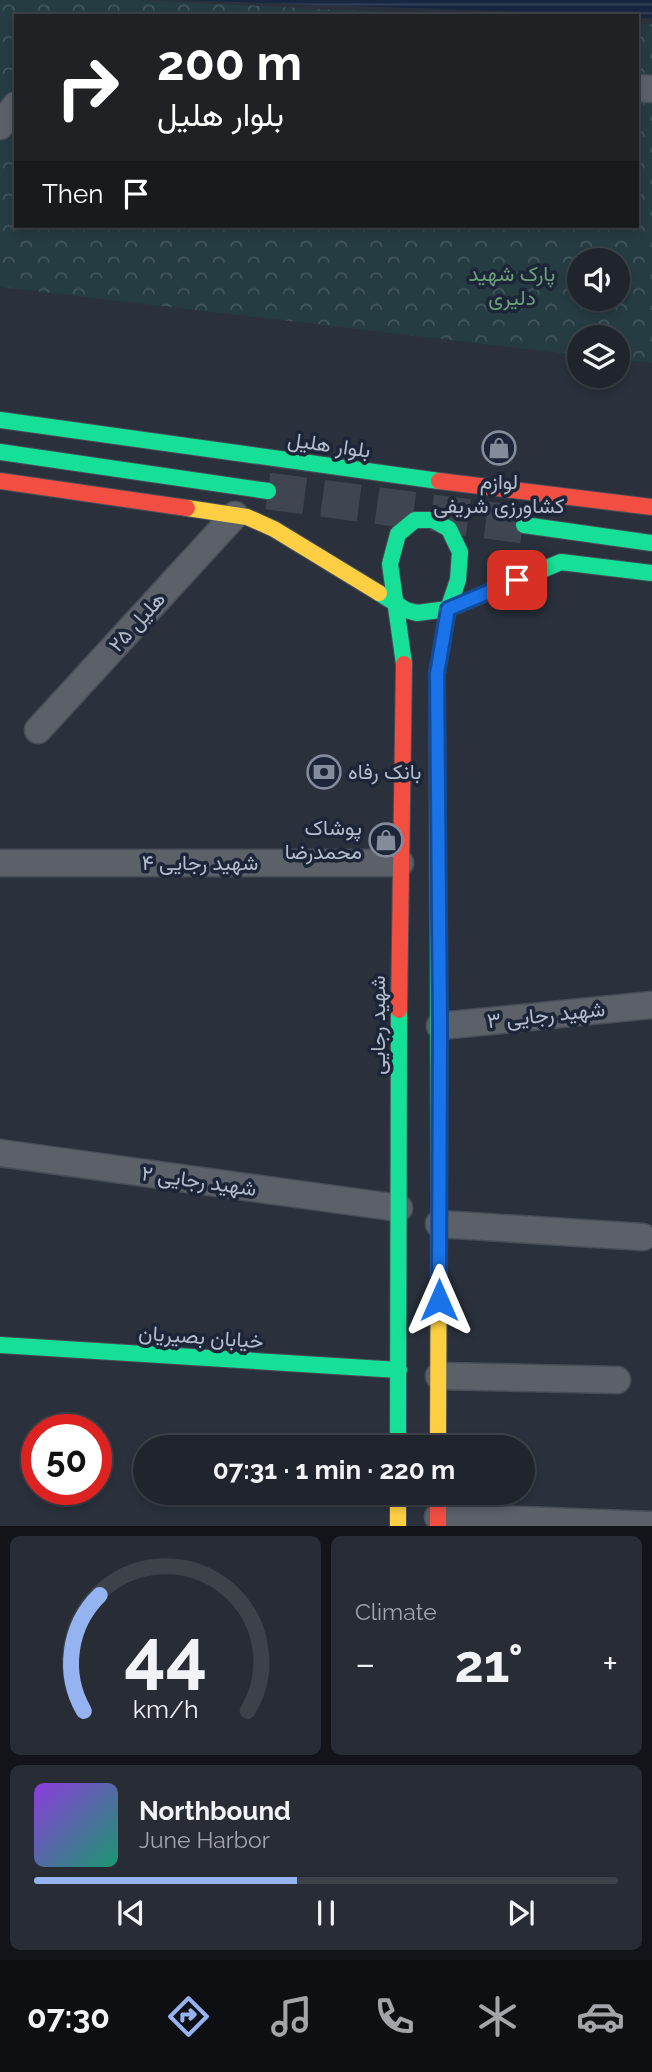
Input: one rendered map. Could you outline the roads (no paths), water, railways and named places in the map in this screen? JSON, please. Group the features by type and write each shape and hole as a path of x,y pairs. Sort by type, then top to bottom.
{"main road":[{"name":"بلوار هلیل","path":"0,420 367,472 652,507"},
{"path":"0,452 268,491"},
{"path":"0,481 247,517 274,529 396,604 417,613 448,609 561,562 652,573"},
{"path":"396,604 390,564 398,534 415,520 433,520 449,529 460,552 458,580 448,609 437,674 440,1026 438,1435"},
{"path":"524,525 652,543"},
{"name":"شهید رجایی","path":"396,604 405,668 400,863 398,1435"},
{"name":"خیابان بصیریان","path":"0,1345 399,1370"},
{"path":"398,1505 398,1526"}],"street":[{"path":"0,126 14,108"},
{"name":"هلیل ۲۵","path":"38,730 235,515"},
{"name":"شهید رجایی ۴","path":"0,863 400,863"},
{"name":"شهید رجایی ۳","path":"440,1026 652,1004"},
{"name":"شهید رجایی ۲","path":"0,1153 399,1208"},
{"path":"439,1224 643,1237"},
{"path":"439,1376 617,1380"},
{"path":"438,1512 652,1525"}],"water":[{"path":"175,0 652,0 652,18 639,18 639,14"}],"tunnel":[{"path":"268,491 524,525"}],"place":[{"name":"لوازم کشاورزی شریفی","path":"499,448"},
{"name":"بانک رفاه","path":"324,772"},
{"name":"پوشاک محمدرضا","path":"386,840"}],"park label":[{"name":"پارک شهید دلیری","path":"512,286"}]}
